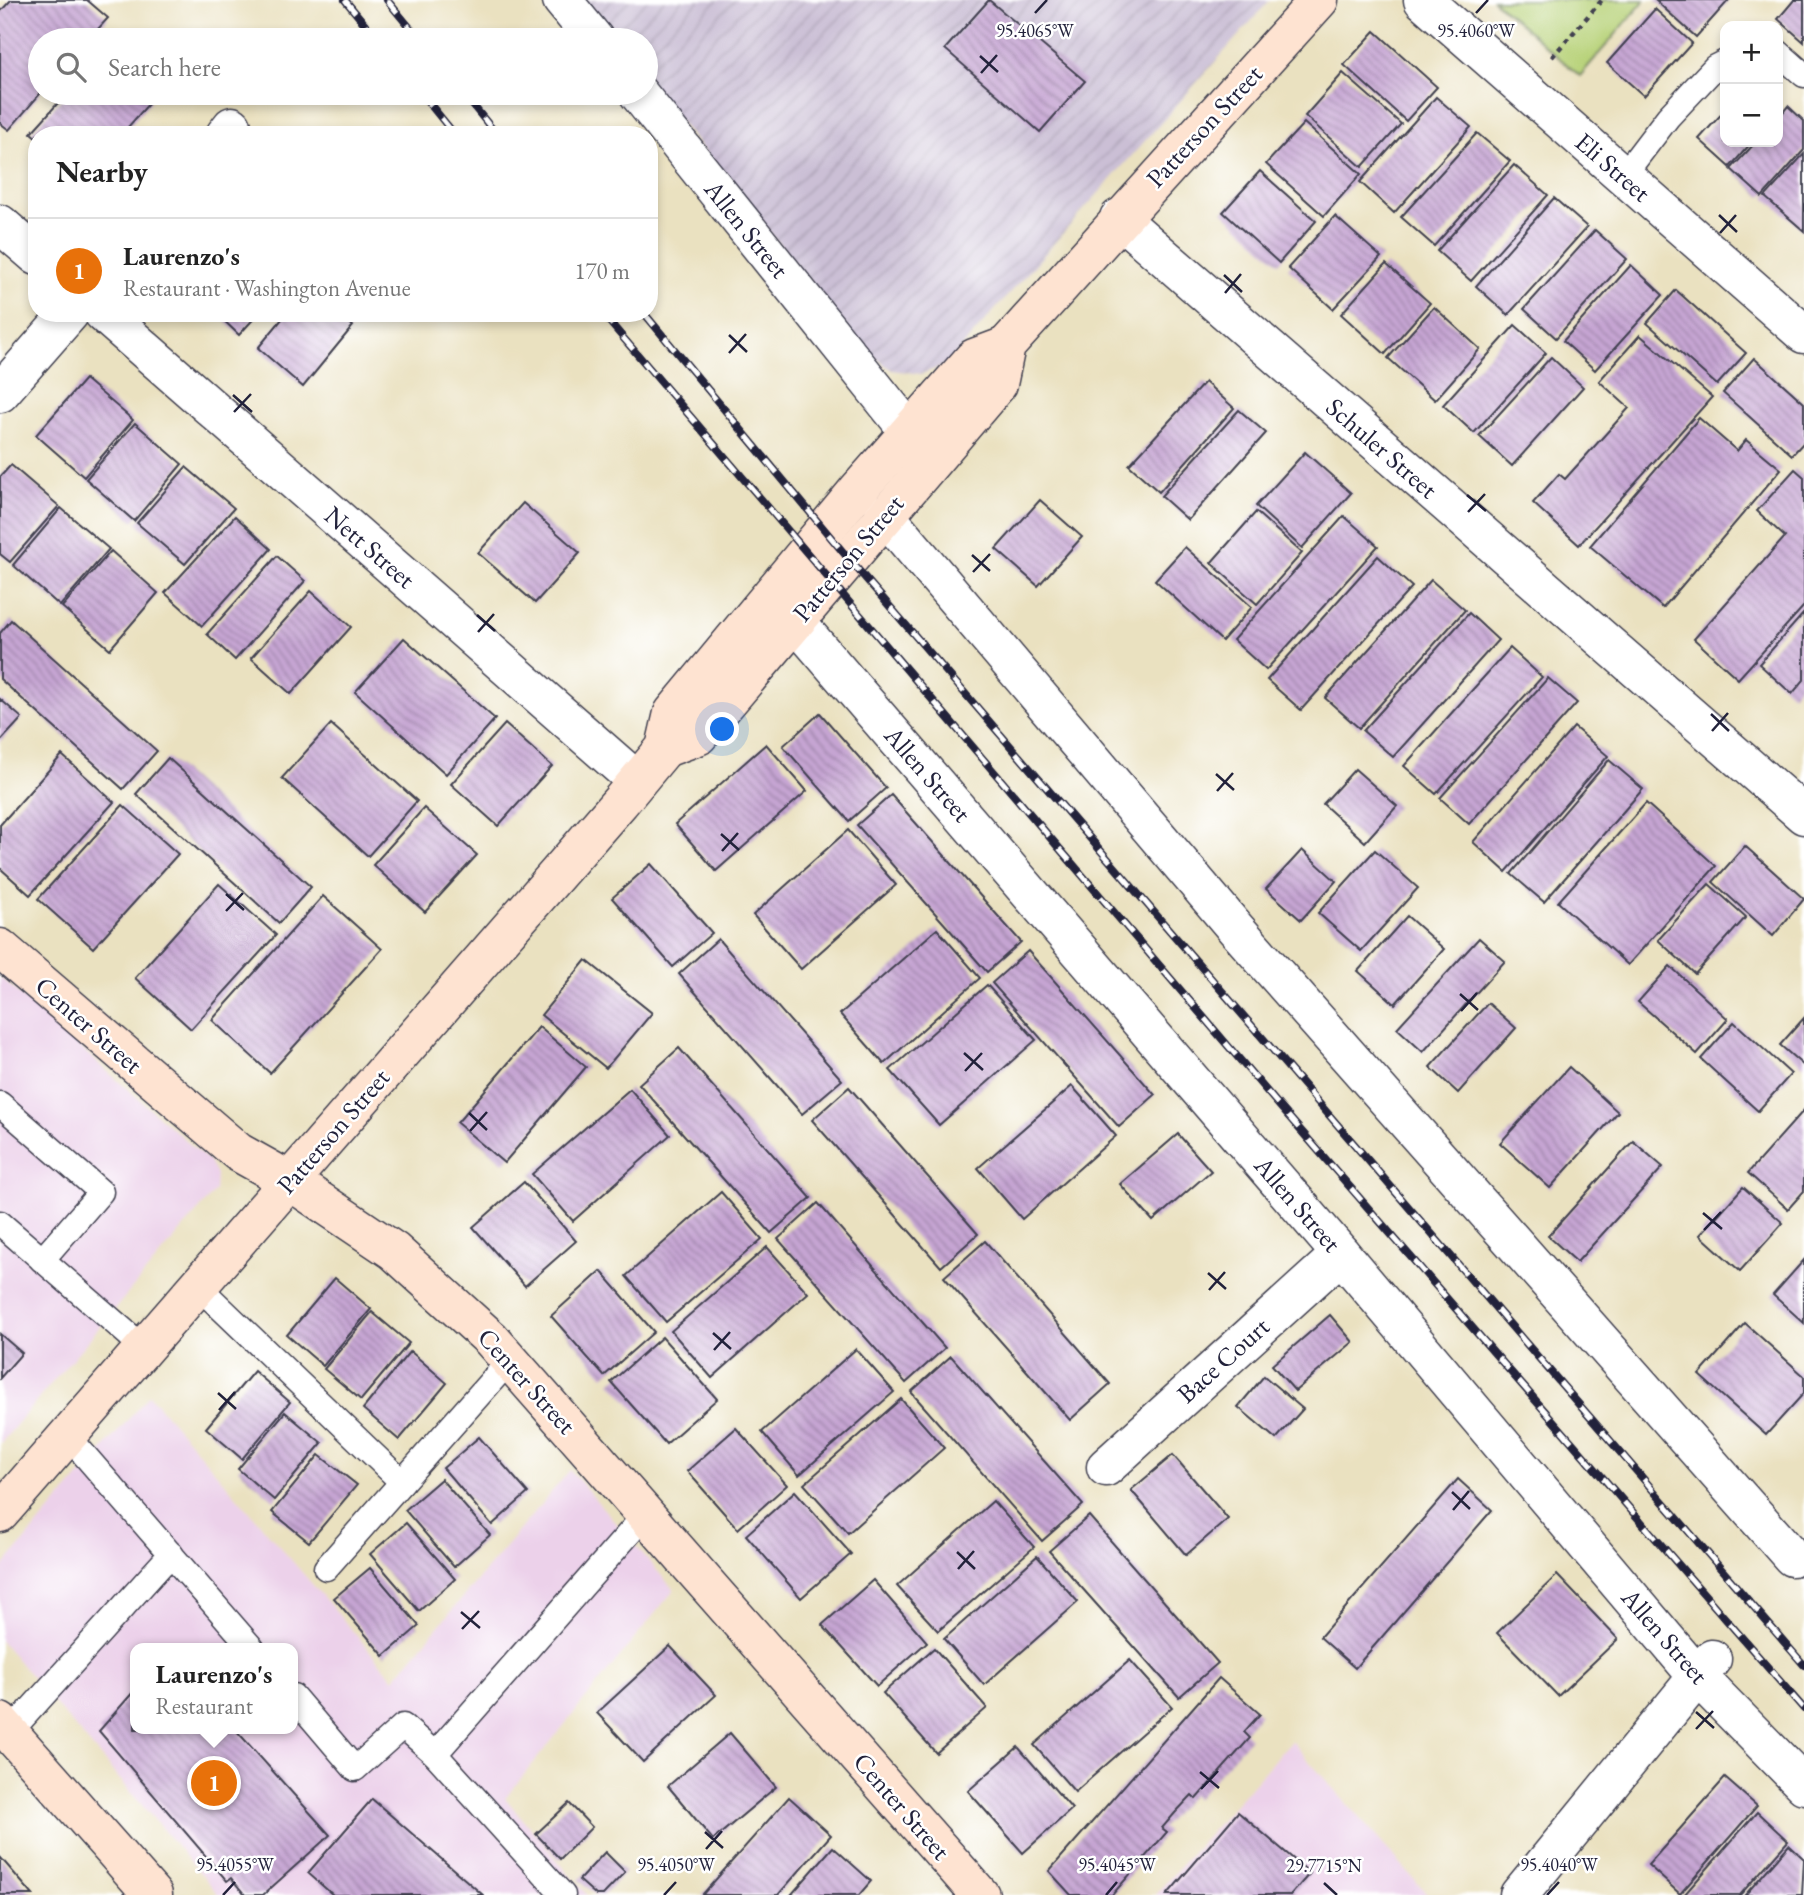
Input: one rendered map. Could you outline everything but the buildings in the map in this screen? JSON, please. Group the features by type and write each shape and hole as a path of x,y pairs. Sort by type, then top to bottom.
{"street":[{"path":"562,0 585,28"},
{"name":"Patterson Street","path":"0,1513 665,748 673,713 909,431 974,358 1006,346 1319,0"},
{"name":"Eli Street","path":"1423,0 1804,334"},
{"name":"Allen Street","path":"648,105 909,431"},
{"name":"Schuler Street","path":"1119,218 1804,815"},
{"path":"0,224 28,248"},
{"path":"0,393 62,322"},
{"name":"Nett Street","path":"113,322 637,781"},
{"name":"Patterson Street","path":"665,748 698,736 884,514 998,384 1006,346"},
{"path":"884,514 1236,929 1789,1561"},
{"name":"Allen Street","path":"795,621 1341,1254 1705,1667 1804,1785"},
{"name":"Center Street","path":"0,948 238,1152 290,1181 394,1251 510,1360 980,1895"},
{"name":"Bace Court","path":"1106,1467 1341,1254"},
{"path":"1519,1895 1705,1667"},
{"path":"5,1727 153,1895"}],"lane":[{"path":"1783,56 1804,75"},
{"path":"1623,176 1668,117 1720,64"},
{"path":"0,1104 101,1192 42,1260"},
{"path":"0,1223 144,1348"},
{"path":"198,1286 402,1482"},
{"path":"326,1568 510,1360"},
{"path":"68,1436 248,1643"},
{"path":"435,1755 646,1514"},
{"path":"5,1727 171,1554"},
{"path":"298,1702 355,1769 403,1726 435,1755 564,1895"}],"path":[{"path":"1525,89 1602,0"}],"shaded area":[{"path":"582,0 1270,0 946,365 921,374 892,370 865,350 658,95 658,28 604,28"},
{"path":"0,977 208,1160 216,1175 215,1191 0,1444"},
{"path":"149,1395 394,1679 570,1470 674,1590 505,1798 587,1895 219,1895 0,1640 0,1570"},
{"path":"1291,1741 1428,1895 1155,1895"}],"green space":[{"path":"1493,0 1645,0 1580,76"}],"railway":[{"path":"345,0 368,28"},
{"path":"387,0 410,28"},
{"path":"431,105 448,126"},
{"path":"473,105 490,126"},
{"path":"610,322 1276,1102 1804,1709"},
{"path":"651,322 848,558 1804,1665"}],"place":[{"name":"Laurenzo's","path":"214,1783"}]}
